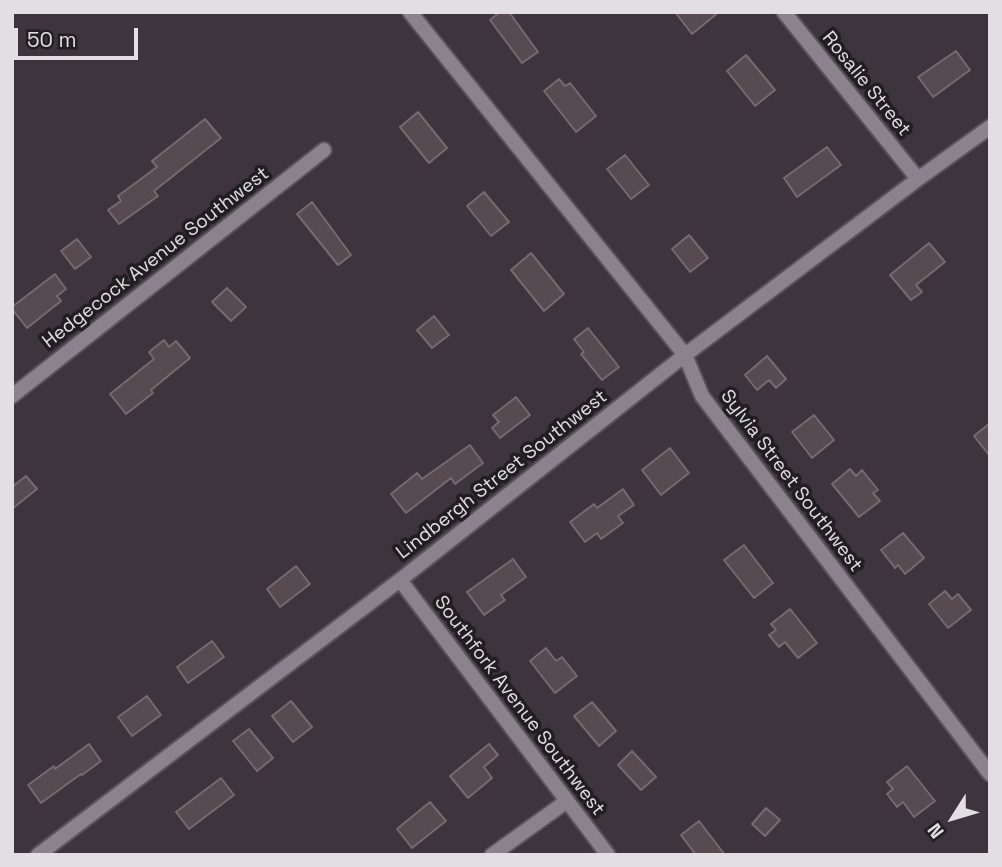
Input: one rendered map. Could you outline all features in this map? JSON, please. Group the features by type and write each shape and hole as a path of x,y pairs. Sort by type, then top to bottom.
{"street":[{"name":"Sylvia Street Southwest","path":"410,12 685,355 702,396 990,774"},
{"name":"Rosalie Street","path":"784,12 918,179"},
{"name":"Lindbergh Street Southwest","path":"38,855 400,580 685,355 990,127"},
{"name":"Hedgecock Avenue Southwest","path":"12,396 324,150"},
{"name":"Southfork Avenue Southwest","path":"400,580 608,855"},
{"path":"492,855 567,801"}],"building":[{"path":"500,12 509,12 538,52 522,63 490,20"},
{"path":"675,12 719,12 692,34"},
{"path":"956,51 970,70 933,97 918,77"},
{"path":"746,55 775,90 755,106 727,71"},
{"path":"559,79 565,86 570,83 596,116 576,132 544,91"},
{"path":"418,112 447,148 429,163 400,127"},
{"path":"205,119 221,138 154,191 158,196 119,224 108,210 121,201 118,196 157,167 152,161"},
{"path":"827,147 841,165 797,197 784,178"},
{"path":"625,155 649,185 631,199 607,169"},
{"path":"484,192 509,222 491,236 467,206"},
{"path":"312,202 351,255 338,265 297,214"},
{"path":"689,235 708,258 690,272 672,249"},
{"path":"77,239 91,257 75,269 61,251"},
{"path":"929,243 945,262 916,285 922,292 911,300 890,275"},
{"path":"531,253 564,294 544,311 511,270"},
{"path":"55,274 66,289 57,296 61,301 27,328 12,307"},
{"path":"227,288 246,307 231,321 212,302"},
{"path":"434,316 449,335 432,348 417,330"},
{"path":"588,328 619,367 602,380 581,354 584,352 574,339"},
{"path":"164,340 169,347 176,341 190,358 126,414 110,394 154,359 149,352"},
{"path":"767,356 786,379 776,388 769,380 757,390 745,375"},
{"path":"516,397 530,415 500,438 492,428 499,422 493,415"},
{"path":"814,415 834,440 812,458 792,432"},
{"path":"990,423 990,456 974,436"},
{"path":"470,445 483,463 455,484 451,478 406,513 391,494 417,473 422,479"},
{"path":"670,448 689,473 661,495 642,470"},
{"path":"850,469 856,476 862,470 878,490 873,493 880,501 859,517 832,484"},
{"path":"26,476 37,489 12,509 12,487"},
{"path":"623,489 634,505 618,516 623,523 601,539 597,533 585,542 570,522 594,504 597,508"},
{"path":"903,533 924,558 905,574 898,565 895,568 881,550"},
{"path":"744,545 773,583 754,598 724,560"},
{"path":"513,559 526,577 501,595 505,600 484,615 467,592"},
{"path":"296,566 310,584 280,607 267,589"},
{"path":"945,591 952,599 958,594 971,610 948,628 929,604"},
{"path":"790,609 817,643 798,658 785,642 779,647 769,635 776,630 771,624"},
{"path":"212,641 224,657 188,683 177,667"},
{"path":"546,648 556,661 562,657 577,676 555,693 530,661"},
{"path":"147,696 161,715 132,736 118,717"},
{"path":"291,701 312,727 293,742 272,716"},
{"path":"592,702 616,731 599,746 574,716"},
{"path":"249,729 273,758 257,771 233,741"},
{"path":"89,744 101,761 41,803 28,785"},
{"path":"489,744 498,755 484,767 492,778 468,798 450,776"},
{"path":"632,751 656,777 641,790 618,765"},
{"path":"907,766 935,801 914,817 903,802 897,807 887,794 893,789 887,782"},
{"path":"221,778 234,795 189,829 176,812"},
{"path":"430,802 446,821 412,848 397,829"},
{"path":"766,808 780,820 765,836 752,824"},
{"path":"699,821 725,855 696,855 681,835"}]}
